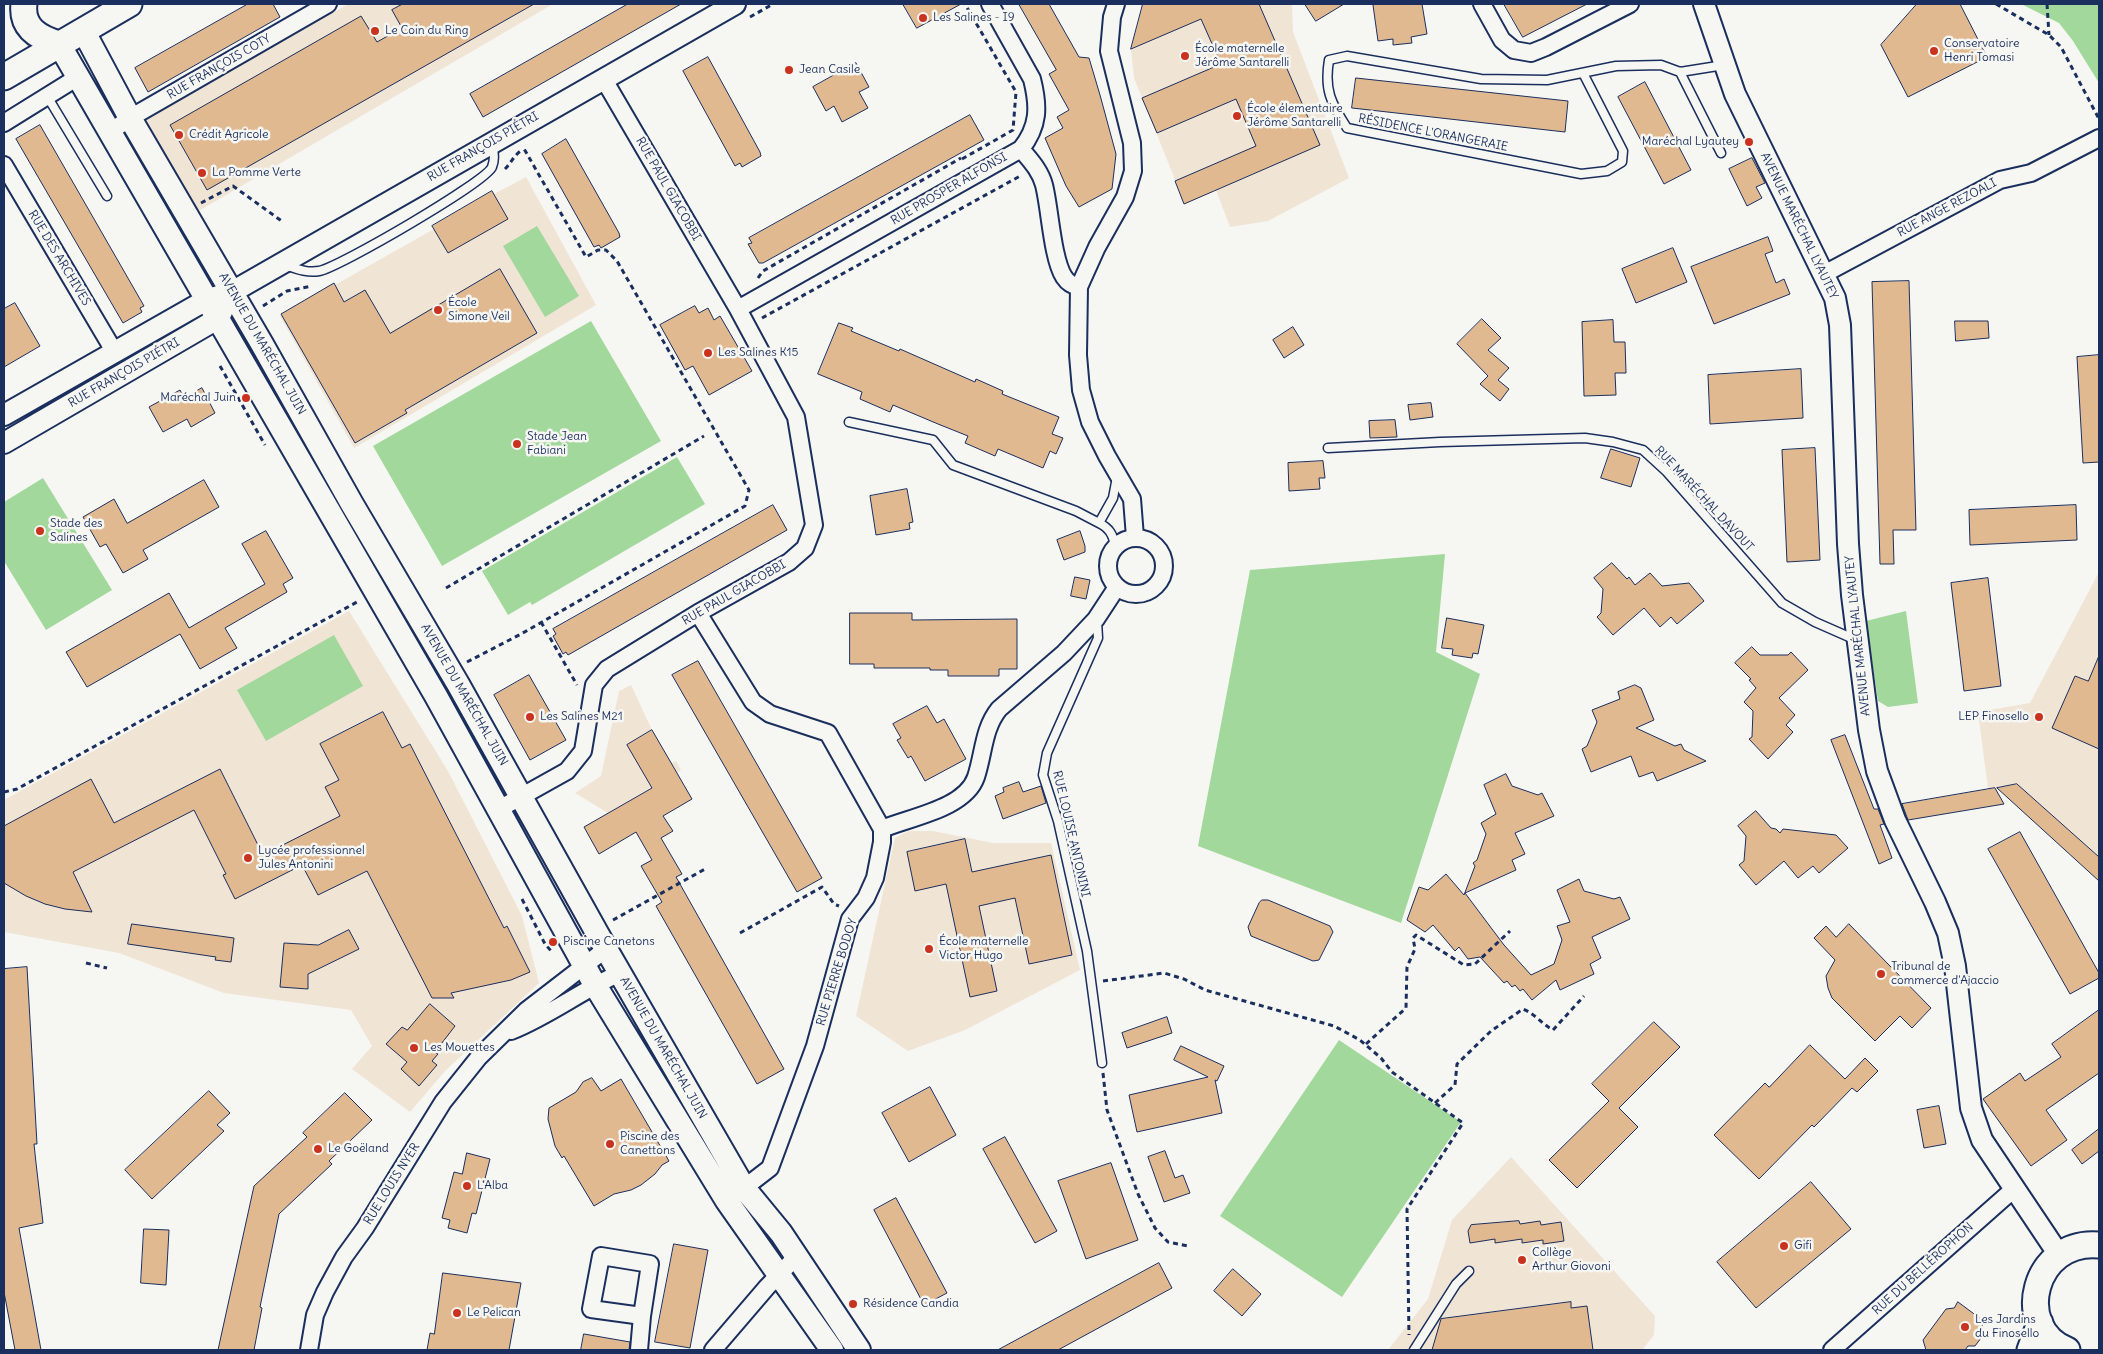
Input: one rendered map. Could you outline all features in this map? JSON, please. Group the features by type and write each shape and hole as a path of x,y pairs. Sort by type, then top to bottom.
{"main road":[{"path":"4,8 9,4"},
{"path":"24,4 26,21 31,30 38,37 59,44"},
{"path":"83,30 87,20 89,4"},
{"path":"4,77 129,4"},
{"name":"AVENUE DU MARÉCHAL JUIN","path":"83,30 130,118 232,292 352,504 450,670 620,974 744,1188 782,1233 859,1350"},
{"name":"AVENUE DU MARÉCHAL JUIN","path":"59,44 219,318 499,808 571,944 595,985 727,1201 832,1350"},
{"path":"2068,1350 2050,1338 2040,1323 2036,1309 2036,1294 2040,1279 2058,1255 2080,1246 2099,1245"},
{"path":"2030,1350 2040,1323"}],"street":[{"name":"RUE FRANÇOIS COTY","path":"110,132 130,118 328,4"},
{"name":"RUE FRANÇOIS PIÉTRI","path":"4,415 208,299 232,292 735,4"},
{"name":"RUE PROSPER ALFONSI","path":"738,309 1021,149 1031,135 1033,128 1036,115 1035,92 1032,79 990,4"},
{"path":"1116,4 1112,17 1109,51 1132,143 1133,171 1125,197 1097,247 1079,287 1078,355 1081,390 1090,422 1132,499 1135,537"},
{"path":"1482,4 1502,40 1514,50 1531,53 1546,48 1630,4"},
{"name":"AVENUE MARÉCHAL LYAUTEY","path":"1704,4 1724,66 1747,119 1835,298 1840,325 1848,544 1869,730 1877,771 1895,820 1935,902 1948,934 1955,966 1971,1108 1982,1140 2058,1255"},
{"path":"4,122 78,77"},
{"name":"RUE PAUL GIACOBBI","path":"499,808 567,771 583,751 594,685 607,670 698,613 789,562 805,548 814,525 796,416 738,309 603,78"},
{"name":"RUE ANGE REZOALI","path":"1824,274 2000,180 2031,173 2099,138"},
{"path":"1021,149 1036,167 1044,183 1056,253 1063,276 1070,285 1079,287"},
{"name":"RUE DES ARCHIVES","path":"4,165 114,351"},
{"path":"219,318 232,292"},
{"name":"RUE FRANÇOIS PIÉTRI","path":"4,442 219,318"},
{"path":"1135,537 1144,539 1159,549 1164,566 1162,576 1151,589 1143,593 1134,594 1125,592 1117,587 1108,573 1107,564 1115,546 1121,541 1135,537"},
{"path":"698,613 753,702 770,714 828,732 882,829 946,806 970,789 976,777 983,742 991,719 999,709 1064,653 1096,619 1117,587"},
{"name":"RUE PIERRE BODOY","path":"744,1188 770,1168 815,1046 850,919 866,898 875,878 882,842 882,829"},
{"name":"RUE LOUIS NYER","path":"309,1350 315,1315 325,1292 344,1257 365,1228 443,1102 479,1057 527,1010 584,964 606,949"},
{"name":"RUE LOUIS NYER","path":"504,1034 537,1021 595,985 620,974"},
{"name":"RUE DU BELLÉROPHON","path":"1832,1350 2014,1188"},
{"path":"639,1350 650,1264 601,1256 591,1309 642,1316"},
{"path":"713,1350 797,1256"}],"lane":[{"name":"RÉSIDENCE L'ORANGERAIE","path":"1583,73 1623,151 1622,162 1607,170 1581,174 1347,128 1332,104 1326,75 1329,60 1347,56 1482,79 1547,80 1616,66 1661,64 1680,72 1724,66"},
{"path":"1680,72 1721,153"},
{"path":"47,96 107,196"},
{"path":"281,263 306,272 320,271 362,251 469,188 492,168 495,153 492,143"},
{"path":"849,422 932,440 954,465 1076,511 1106,527 1113,535 1115,546"},
{"name":"RUE MARÉCHAL DAVOUT","path":"1328,448 1440,442 1585,438 1613,442 1644,450 1667,472 1782,603 1815,622 1858,641"},
{"path":"1099,523 1113,498 1117,473"},
{"name":"RUE LOUISE ANTONINI","path":"1096,619 1098,638 1047,753 1043,774 1058,821 1092,982 1102,1063"},
{"path":"1414,1348 1456,1284 1469,1271"}],"path":[{"path":"753,283 763,271 1013,130 1016,92 965,4"},
{"path":"1996,4 2049,35 2061,47 2099,119"},
{"path":"2047,4 2049,35"},
{"path":"450,670 542,622 745,506 749,490 616,261 606,250 598,250 586,257 524,149 518,127"},
{"path":"962,158 975,175"},
{"path":"762,318 1036,167"},
{"path":"185,211 233,186 282,222"},
{"path":"446,588 704,436"},
{"path":"4,792 17,789 357,602"},
{"path":"542,622 580,688 592,699"},
{"path":"595,929 705,869"},
{"path":"740,933 822,886 834,904 857,911"},
{"path":"1366,1044 1406,1008 1407,967 1415,950 1413,938 1416,935 1464,965 1475,964 1510,931"},
{"path":"86,963 107,968"},
{"path":"1092,982 1164,973 1184,979 1205,990 1334,1026 1366,1044 1392,1072 1463,1123 1407,1208 1409,1339 1414,1348"},
{"path":"1435,1103 1455,1085 1457,1064 1491,1031 1510,1017 1523,1009 1533,1014 1544,1025 1553,1030 1584,996"},
{"path":"1102,1063 1107,1110 1138,1194 1155,1228 1168,1242 1188,1246"}],"shaded area":[{"path":"348,4 553,4 197,212 141,123"},
{"name":"École élementaire Jérôme Santarelli","path":"1143,4 1292,4 1293,32 1349,178 1268,221 1230,227 1216,190 1185,204 1134,78 1131,49"},
{"name":"École Simone Veil","path":"526,177 596,305 354,448 280,316 434,229 433,225 492,191 494,194"},
{"name":"LEP Finosello","path":"2099,572 2099,857 2017,784 1988,789 1978,712 2030,703"},
{"name":"Lycée professionnel Jules Antonini","path":"349,611 448,771 522,916 539,983 445,1071 410,1112 352,1069 372,1046 351,1010 224,993 119,953 4,932 4,800"},
{"path":"631,685 652,730 672,763 676,761 681,770 608,813 575,793 601,776 619,691"},
{"name":"École maternelle Victor Hugo","path":"909,831 933,831 993,843 1051,843 1080,970 965,1030 908,1051 856,1016 895,838"},
{"name":"Collège Arthur Giovoni","path":"1511,1157 1655,1316 1654,1335 1642,1350 1388,1350 1428,1299 1452,1220"}],"green space":[{"path":"2021,4 2099,4 2099,83 2073,41 2059,23"},
{"path":"537,226 579,296 545,317 503,246"},
{"name":"Stade Jean Fabiani","path":"591,321 661,441 442,566 373,446"},
{"path":"677,457 705,504 532,605 530,602 508,615 482,571"},
{"name":"Stade des Salines","path":"43,478 112,590 46,630 4,561 4,502"},
{"path":"1445,554 1436,652 1480,674 1401,923 1198,846 1250,570"},
{"path":"1906,611 1918,703 1888,707 1878,701 1866,621"},
{"path":"334,635 363,686 266,741 237,690"},
{"path":"1339,1040 1461,1122 1342,1297 1220,1216"}],"building":[{"path":"248,4 273,4 280,17 148,92 135,68"},
{"path":"403,4 534,4 207,190 170,125 361,16 377,42 402,28 392,10"},
{"path":"628,4 681,4 483,117 470,94"},
{"name":"Les Salines - I9","path":"903,4 961,4 917,28"},
{"path":"1019,4 1049,4 1079,57 1089,58 1100,95 1116,154 1112,189 1079,207 1066,186 1045,138 1063,128 1057,117 1069,110 1049,74 1056,70"},
{"path":"1143,4 1259,4 1320,145 1184,204 1175,181 1256,146 1236,99 1157,133 1142,98 1221,64 1201,19 1131,49"},
{"path":"1305,4 1344,4 1316,21"},
{"path":"1422,4 1427,34 1411,37 1412,43 1393,45 1393,39 1378,41 1373,5"},
{"path":"1504,4 1587,4 1523,37"},
{"name":"Conservatoire Henri Tomasi","path":"1917,4 1960,4 1987,57 1908,97 1881,45"},
{"path":"708,57 760,152 761,156 742,167 740,163 735,166 683,71"},
{"path":"856,63 869,87 859,92 868,108 842,122 834,106 826,111 813,87"},
{"path":"1356,78 1568,101 1565,132 1352,108"},
{"path":"1645,82 1691,170 1664,184 1618,97"},
{"path":"970,115 984,140 763,263 759,263 748,244 752,243 749,238"},
{"path":"40,125 144,306 140,308 142,312 123,323 16,139"},
{"path":"566,139 619,233 620,237 601,248 599,245 594,247 542,154"},
{"path":"1752,158 1765,183 1756,187 1762,198 1747,206 1729,169"},
{"path":"492,191 508,219 448,253 432,226"},
{"path":"1768,237 1773,251 1765,254 1776,283 1784,279 1790,294 1714,324 1691,267"},
{"path":"1673,248 1687,282 1636,303 1622,269"},
{"path":"500,269 537,333 405,410 407,413 355,443 281,314 334,283 344,302 365,290 390,333"},
{"path":"1909,281 1916,530 1893,530 1894,564 1880,564 1872,282"},
{"path":"15,303 40,346 4,367 4,309"},
{"name":"Les Salines K15","path":"695,306 699,313 708,308 714,320 720,316 752,371 709,395 693,366 685,370 660,325"},
{"path":"1482,319 1501,338 1488,350 1509,368 1498,380 1509,389 1500,401 1480,384 1488,376 1457,344"},
{"path":"1613,320 1614,342 1625,342 1626,373 1615,373 1616,395 1584,396 1582,322"},
{"path":"1955,321 1988,321 1989,338 1956,341"},
{"path":"839,323 853,328 851,331 899,351 900,349 975,382 976,379 1003,391 1002,394 1059,417 1052,434 1063,438 1056,454 1050,451 1043,468 998,449 995,456 965,443 968,436 893,405 890,412 860,399 862,392 818,374"},
{"path":"1293,327 1304,345 1284,358 1273,340"},
{"path":"2099,355 2099,462 2083,463 2077,357"},
{"path":"1801,369 1803,418 1710,424 1708,375"},
{"path":"202,388 215,413 191,427 187,419 163,432 149,407 180,390 184,398"},
{"path":"1431,403 1433,417 1410,420 1408,405"},
{"path":"1395,420 1397,437 1370,438 1369,421"},
{"path":"1815,448 1820,560 1787,562 1782,450"},
{"path":"1611,449 1640,458 1631,487 1601,478"},
{"path":"1323,461 1325,478 1319,478 1320,489 1289,491 1288,463"},
{"path":"204,480 219,507 143,550 148,559 123,573 106,544 100,547 83,517 114,499 127,523"},
{"path":"907,489 913,522 909,523 910,529 876,535 870,496"},
{"path":"773,505 787,530 568,655 566,652 563,654 553,636 556,634 553,629"},
{"path":"2076,505 2077,540 1970,545 1969,510"},
{"path":"266,531 293,578 283,584 287,592 225,628 237,648 200,669 180,634 87,687 66,652 169,593 189,628 265,584 242,544"},
{"path":"1080,531 1085,552 1064,560 1057,540"},
{"path":"1612,563 1627,579 1629,577 1635,585 1650,573 1662,586 1689,583 1704,601 1677,624 1671,617 1660,627 1644,608 1613,635 1597,617 1601,613 1603,589 1594,578"},
{"path":"1075,577 1090,580 1086,599 1071,596"},
{"path":"1988,578 2001,686 1964,691 1951,583"},
{"path":"850,613 912,613 912,620 1017,619 1017,669 999,669 999,676 948,676 948,670 930,670 930,668 874,668 874,664 850,664"},
{"path":"1447,618 1484,625 1478,654 1473,653 1472,658 1452,655 1453,649 1442,648"},
{"path":"1752,647 1760,655 1788,655 1791,652 1808,670 1779,698 1795,715 1786,725 1793,732 1768,759 1749,739 1752,737 1753,711 1744,702 1756,688 1749,680 1751,679 1735,663"},
{"path":"2099,656 2099,749 2052,728 2075,676 2088,681"},
{"path":"698,661 822,878 797,892 672,675"},
{"name":"Les Salines M21","path":"529,675 566,740 530,760 494,695"},
{"path":"1635,685 1641,688 1654,720 1636,728 1675,746 1681,744 1684,750 1706,761 1657,781 1653,772 1639,777 1631,756 1591,772 1582,749 1587,746 1597,722 1592,710 1620,699 1618,692"},
{"path":"927,706 937,723 944,719 966,759 925,781 911,756 908,758 897,740 901,738 893,724"},
{"path":"383,712 402,748 410,744 504,928 507,926 530,972 511,980 451,993 454,998 432,998 367,871 318,895 302,865 235,899 223,875 226,874 194,810 73,872 92,912 65,909 45,904 26,896 4,883 4,826 91,779 114,823 220,769 263,855 340,816 325,787 339,780 320,744"},
{"path":"652,730 692,799 663,816 673,831 661,838 682,874 676,877 784,1069 757,1084 656,906 662,902 641,866 652,860 636,832 599,854 584,827 652,788 627,745"},
{"path":"1845,735 1874,809 1878,809 1884,824 1880,825 1892,858 1879,864 1831,740"},
{"path":"1506,774 1512,786 1538,795 1542,793 1554,816 1515,833 1525,854 1512,860 1516,870 1465,893 1504,945 1531,975 1554,964 1562,940 1557,926 1570,922 1557,890 1579,879 1584,891 1614,899 1620,897 1630,919 1592,937 1601,958 1590,964 1594,974 1560,990 1556,980 1532,1000 1523,989 1520,991 1515,985 1512,987 1507,981 1504,983 1480,957 1468,959 1459,947 1455,951 1433,925 1425,932 1407,920 1419,887 1428,890 1446,874 1464,895 1475,866 1473,863 1477,860 1486,834 1481,823 1496,814 1484,785"},
{"path":"1019,782 1023,792 1041,786 1046,803 1003,819 995,796 1004,792 1003,788"},
{"path":"2017,784 2099,857 2099,881 1997,788"},
{"path":"1995,788 2004,804 1908,820 1902,804"},
{"path":"1756,811 1771,828 1776,829 1780,833 1783,829 1836,835 1848,848 1819,873 1813,866 1798,878 1784,861 1756,885 1739,865 1744,861 1746,836 1738,826"},
{"path":"2020,832 2099,973 2099,978 2070,994 1988,849"},
{"path":"965,839 972,872 1051,855 1072,955 1029,964 1015,898 979,906 997,991 970,997 946,884 915,891 907,852"},
{"path":"1262,900 1268,900 1330,926 1333,932 1319,960 1313,961 1251,936 1248,927"},
{"path":"132,924 234,938 231,962 215,960 216,957 128,944"},
{"path":"1849,924 1931,1008 1912,1028 1900,1016 1875,1041 1832,998 1826,976 1835,960 1814,938 1826,926 1836,937"},
{"path":"349,930 359,949 308,974 308,989 280,987 284,943 318,945"},
{"path":"27,967 37,1144 34,1144 43,1223 19,1228 41,1350 15,1350 4,1292 4,969"},
{"name":"Les Mouettes","path":"430,1004 455,1026 435,1052 438,1054 432,1061 437,1065 419,1086 401,1069 407,1062 386,1044 402,1027 407,1030"},
{"path":"2099,1010 2099,1073 2046,1110 2067,1140 2031,1166 1983,1099 2020,1073 2025,1081 2061,1057 2052,1044"},
{"path":"1167,1017 1172,1033 1127,1048 1122,1033"},
{"path":"1654,1022 1680,1047 1619,1108 1638,1127 1577,1188 1549,1160 1609,1101 1592,1084"},
{"path":"1810,1045 1845,1079 1865,1058 1878,1071 1857,1092 1852,1088 1814,1127 1812,1125 1759,1179 1714,1135 1765,1083 1769,1087"},
{"path":"1181,1046 1224,1066 1217,1081 1215,1080 1222,1113 1137,1132 1129,1095 1208,1077 1174,1060"},
{"name":"Piscine des Canettons","path":"592,1078 601,1091 621,1079 669,1161 662,1165 655,1174 641,1185 631,1190 614,1194 594,1206 564,1156 562,1158 555,1146 548,1119 549,1108 576,1092 583,1082"},
{"path":"930,1087 956,1135 909,1162 882,1113"},
{"path":"209,1091 230,1113 217,1125 224,1131 152,1199 125,1170"},
{"path":"345,1093 372,1120 329,1161 332,1164 279,1214 260,1307 262,1308 254,1350 218,1350 254,1186 307,1137 303,1133"},
{"path":"1939,1106 1946,1144 1924,1148 1917,1110"},
{"path":"2099,1129 2099,1151 2082,1164 2072,1150"},
{"path":"1005,1137 1057,1231 1035,1243 983,1149"},
{"path":"1165,1151 1175,1178 1183,1175 1190,1193 1164,1202 1148,1157"},
{"name":"L'Alba","path":"467,1153 490,1159 476,1214 472,1213 467,1233 448,1228 450,1220 442,1218 454,1172 462,1174"},
{"path":"1111,1163 1138,1240 1086,1259 1058,1181"},
{"name":"Gifi","path":"1811,1182 1851,1229 1756,1308 1717,1262"},
{"path":"896,1198 947,1293 924,1305 874,1210"},
{"path":"1519,1221 1520,1224 1540,1221 1541,1225 1561,1222 1564,1241 1543,1244 1543,1240 1522,1243 1522,1239 1495,1243 1495,1239 1470,1243 1468,1231 1471,1225"},
{"path":"144,1229 169,1230 166,1285 141,1283"},
{"path":"674,1244 708,1250 690,1348 655,1342"},
{"path":"1159,1263 1172,1288 1058,1350 998,1350"},
{"path":"1233,1269 1261,1294 1242,1316 1214,1291"},
{"path":"443,1273 521,1283 509,1350 427,1350 430,1333 434,1334"},
{"path":"1571,1302 1571,1308 1587,1306 1593,1350 1432,1350 1441,1319"},
{"name":"Les Jardins du Finosello","path":"1958,1302 1985,1322 1980,1328 1981,1338 1975,1346 1968,1346 1965,1350 1926,1350 1923,1340 1946,1309 1954,1308"},
{"path":"584,1334 630,1342 629,1350 581,1350"}],"place":[{"name":"Les Salines - I9","path":"923,18"},
{"name":"Le Coin du Ring","path":"375,31"},
{"name":"Conservatoire Henri Tomasi","path":"1934,51"},
{"name":"École maternelle Jérôme Santarelli","path":"1185,56"},
{"name":"Jean Casile","path":"789,70"},
{"name":"École élementaire Jérôme Santarelli","path":"1237,116"},
{"name":"Crédit Agricole","path":"179,135"},
{"name":"Maréchal Lyautey","path":"1749,142"},
{"name":"La Pomme Verte","path":"202,173"},
{"name":"École Simone Veil","path":"438,310"},
{"name":"Les Salines K15","path":"708,353"},
{"name":"Maréchal Juin","path":"246,398"},
{"name":"Stade Jean Fabiani","path":"517,444"},
{"name":"Stade des Salines","path":"40,531"},
{"name":"Les Salines M21","path":"530,717"},
{"name":"LEP Finosello","path":"2039,717"},
{"name":"Lycée professionnel Jules Antonini","path":"248,858"},
{"name":"Piscine Canetons","path":"553,942"},
{"name":"École maternelle Victor Hugo","path":"929,949"},
{"name":"Tribunal de commerce d'Ajaccio","path":"1881,974"},
{"name":"Les Mouettes","path":"414,1048"},
{"name":"Piscine des Canettons","path":"610,1144"},
{"name":"Le Goëland","path":"318,1149"},
{"name":"L'Alba","path":"467,1186"},
{"name":"Gifi","path":"1784,1246"},
{"name":"Collège Arthur Giovoni","path":"1522,1260"},
{"name":"Résidence Candia","path":"853,1304"},
{"name":"Le Pelican","path":"457,1313"},
{"name":"Les Jardins du Finosello","path":"1965,1327"}]}
